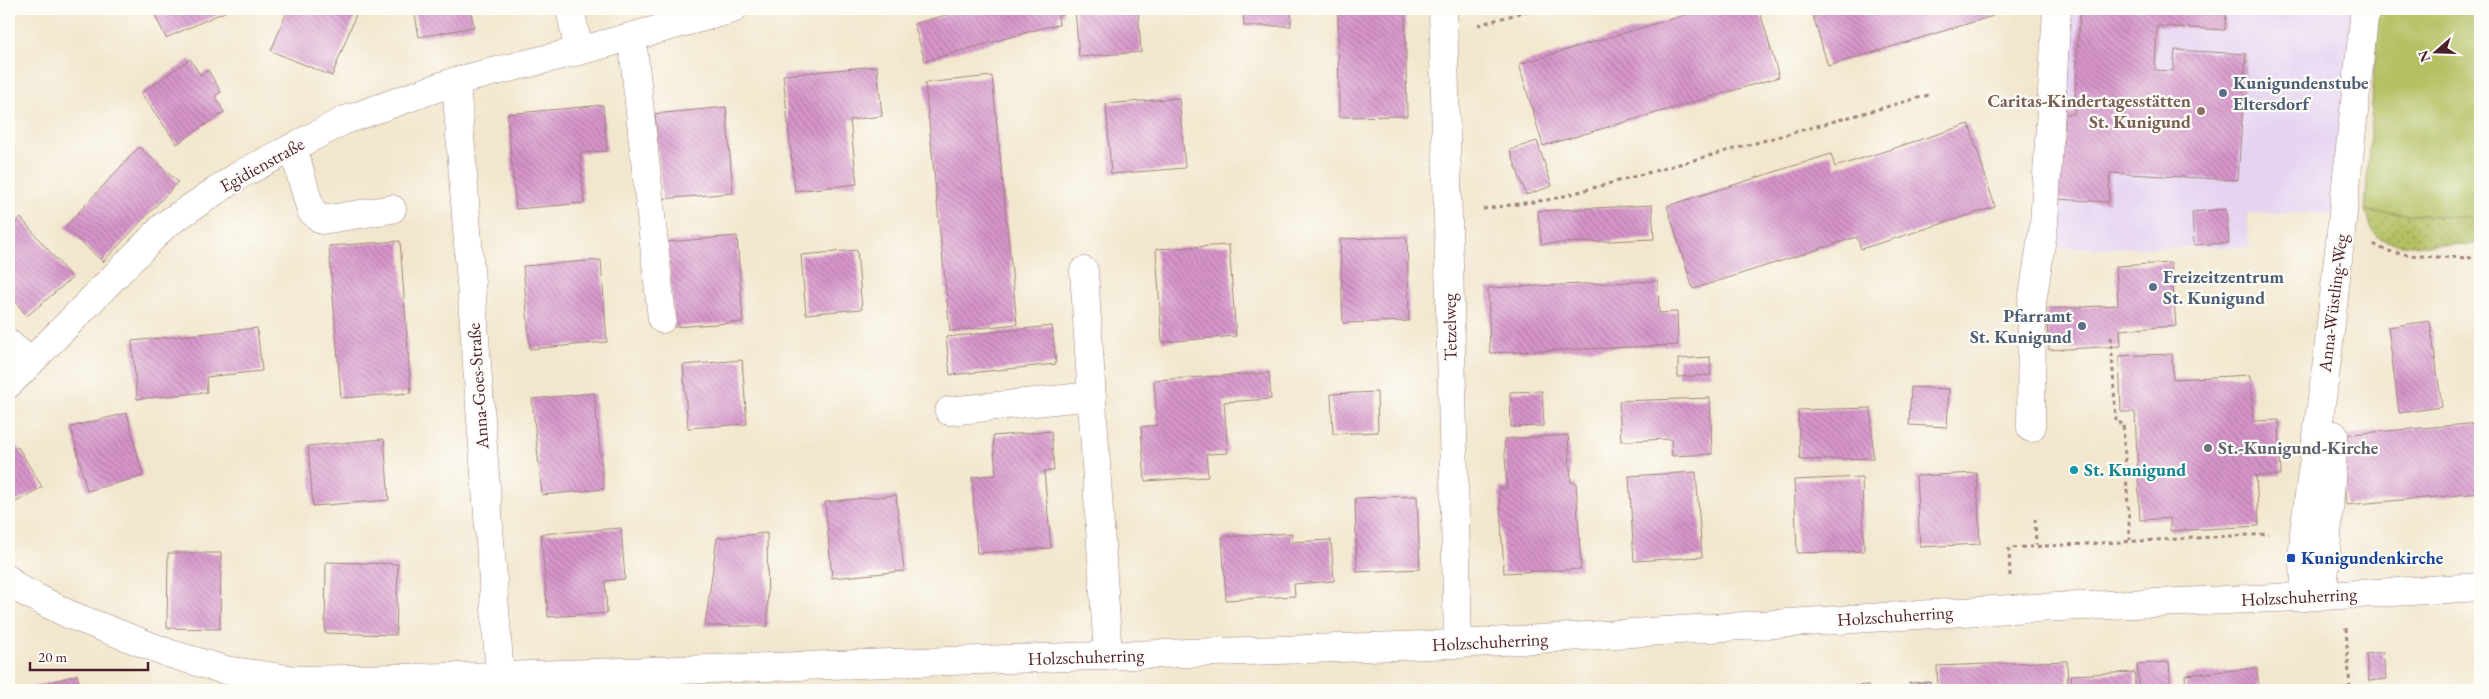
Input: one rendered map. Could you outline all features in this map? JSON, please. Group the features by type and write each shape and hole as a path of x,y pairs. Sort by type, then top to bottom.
{"street":[{"path":"570,9 579,51"},
{"name":"Egidienstraße","path":"9,384 165,225 238,176 343,121 456,81 579,51 733,9"},
{"name":"Tetzelweg","path":"1443,9 1458,644"},
{"path":"2030,428 2032,303 2044,224 2057,9"},
{"name":"Anna-Wüstling-Weg","path":"2324,596 2302,551 2343,216 2365,9"},
{"path":"632,37 662,318"},
{"name":"Anna-Goes-Straße","path":"456,81 500,683"},
{"path":"293,147 311,210 322,220 392,209"},
{"path":"1084,270 1108,656"},
{"path":"9,344 31,362"},
{"path":"949,411 1092,396"},
{"path":"2324,596 2334,435"},
{"path":"9,580 15,587 68,614 171,654 225,670 296,680 500,683"},
{"name":"Holzschuherring","path":"500,683 1108,656 1458,644 2011,609 2324,596 2480,587"}],"path":[{"path":"1444,35 1534,9"},
{"path":"1448,214 1553,199 1930,95"},
{"path":"2343,216 2381,250 2425,256 2480,258"},
{"path":"2111,337 2116,423 2123,423 2130,540"},
{"path":"2035,519 2036,545"},
{"path":"2011,609 2009,548 2036,545 2304,532"},
{"path":"2324,596 2350,690"}],"shaded area":[{"name":"Caritas-Kindertagesstätten St. Kunigund","path":"2066,9 2353,9 2334,214 2247,213 2250,247 2049,248"}],"green space":[{"path":"2378,9 2480,9 2480,219 2365,211"},
{"path":"2365,211 2480,219 2480,244 2413,245 2387,241 2380,238 2374,232"}],"building":[{"path":"152,9 231,9 166,38"},
{"path":"288,9 358,9 332,76 271,51"},
{"path":"414,9 470,9 474,27 419,37"},
{"path":"967,9 1063,9 1064,15 1058,15 1059,25 925,61 914,24"},
{"path":"1075,9 1138,9 1141,52 1079,57"},
{"path":"1243,9 1291,9 1291,26 1244,26"},
{"path":"1338,9 1405,9 1407,116 1339,117"},
{"path":"1705,9 1759,9 1779,77 1543,146 1519,64"},
{"path":"1811,9 1991,9 1993,16 1828,66"},
{"path":"2080,9 2226,9 2225,30 2157,26 2155,70 2173,71 2175,50 2246,54 2238,180 2110,173 2109,202 2055,199 2060,114 2074,114"},
{"path":"190,59 200,75 208,70 221,92 215,96 224,112 177,144 141,93"},
{"path":"877,66 882,116 850,120 857,184 795,191 783,75"},
{"path":"992,76 1017,324 950,331 925,83"},
{"path":"1179,98 1185,168 1111,174 1106,104"},
{"path":"603,105 607,151 580,153 584,203 516,209 507,114"},
{"path":"726,107 733,193 662,199 655,114"},
{"path":"1969,124 1995,207 1861,249 1857,237 1693,289 1667,206 1831,154 1835,167"},
{"path":"1537,141 1552,186 1526,195 1510,150"},
{"path":"139,147 178,182 103,262 65,227"},
{"path":"1652,205 1654,239 1541,244 1538,211"},
{"path":"2226,209 2229,243 2194,245 2192,212"},
{"path":"21,218 72,278 27,316 9,294 9,228"},
{"path":"737,236 743,322 674,327 667,242"},
{"path":"1407,237 1409,321 1343,323 1340,239"},
{"path":"400,241 411,393 341,398 329,246"},
{"path":"1229,245 1236,336 1162,342 1156,249"},
{"path":"857,250 862,309 806,314 801,255"},
{"path":"601,260 607,342 530,349 523,266"},
{"path":"2171,263 2176,326 2120,330 2121,346 2049,350 2046,309 2118,305 2116,266"},
{"path":"1658,281 1659,313 1677,312 1678,345 1490,353 1488,288"},
{"path":"2430,321 2442,407 2399,413 2388,327"},
{"path":"1052,326 1056,364 950,375 946,337"},
{"path":"257,328 262,371 206,377 207,392 137,399 132,341"},
{"name":"St.-Kunigund-Kirche","path":"2172,354 2173,379 2250,375 2253,421 2279,420 2281,475 2256,476 2259,526 2170,531 2170,518 2140,520 2135,412 2121,412 2119,356"},
{"path":"1710,357 1711,375 1678,377 1678,359"},
{"path":"742,360 747,424 688,428 683,365"},
{"path":"1269,373 1271,399 1224,402 1228,453 1206,454 1208,477 1145,481 1141,427 1157,425 1154,380"},
{"path":"1911,387 1949,389 1947,427 1909,425"},
{"path":"1542,391 1544,426 1511,427 1510,392"},
{"path":"1377,392 1378,432 1333,434 1331,394"},
{"path":"594,393 604,489 542,495 532,399"},
{"path":"1710,398 1712,454 1672,456 1671,439 1621,441 1619,401"},
{"path":"1871,408 1873,458 1800,460 1798,410"},
{"path":"127,413 143,476 87,491 71,427"},
{"path":"2480,423 2480,493 2346,505 2340,435"},
{"path":"1051,431 1054,471 1044,471 1051,548 977,553 972,477 996,475 993,436"},
{"path":"1568,435 1571,483 1576,483 1581,569 1504,573 1499,488 1507,488 1504,439"},
{"path":"384,439 389,500 313,506 308,446"},
{"path":"18,447 42,487 9,506 9,453"},
{"path":"1696,472 1702,557 1634,561 1629,476"},
{"path":"1977,473 1980,544 1920,547 1916,476"},
{"path":"1862,477 1864,551 1797,553 1794,480"},
{"path":"896,495 904,571 832,578 825,502"},
{"path":"1417,496 1420,569 1357,572 1355,498"},
{"path":"621,528 625,579 605,581 607,613 548,617 541,534"},
{"path":"767,533 768,626 705,626 717,538"},
{"path":"1292,533 1292,542 1331,540 1334,581 1294,584 1295,596 1226,600 1222,537"},
{"path":"168,553 221,553 220,629 167,628"},
{"path":"326,562 398,564 396,635 325,633"},
{"path":"2383,652 2386,679 2369,681 2366,654"},
{"path":"2067,661 2068,690 1938,690 1937,666"},
{"path":"2169,662 2171,690 2139,690 2137,664"},
{"path":"2257,668 2259,690 2186,690 2185,675"},
{"path":"2135,672 2135,690 2072,690 2071,675"},
{"path":"77,675 81,690 21,690"},
{"path":"1930,682 1930,690 1910,690 1909,683"},
{"path":"1709,684 1709,690 1650,690 1650,688"},
{"path":"1868,685 1868,690 1805,689"}],"place":[{"name":"Kunigundenstube Eltersdorf","path":"2223,93"},
{"name":"Caritas-Kindertagesstätten St. Kunigund","path":"2201,111"},
{"name":"Freizeitzentrum St. Kunigund","path":"2153,287"},
{"name":"Pfarramt St. Kunigund","path":"2082,326"},
{"name":"St.-Kunigund-Kirche","path":"2208,448"},
{"name":"St. Kunigund","path":"2074,470"},
{"name":"Kunigundenkirche","path":"2291,558"}]}
